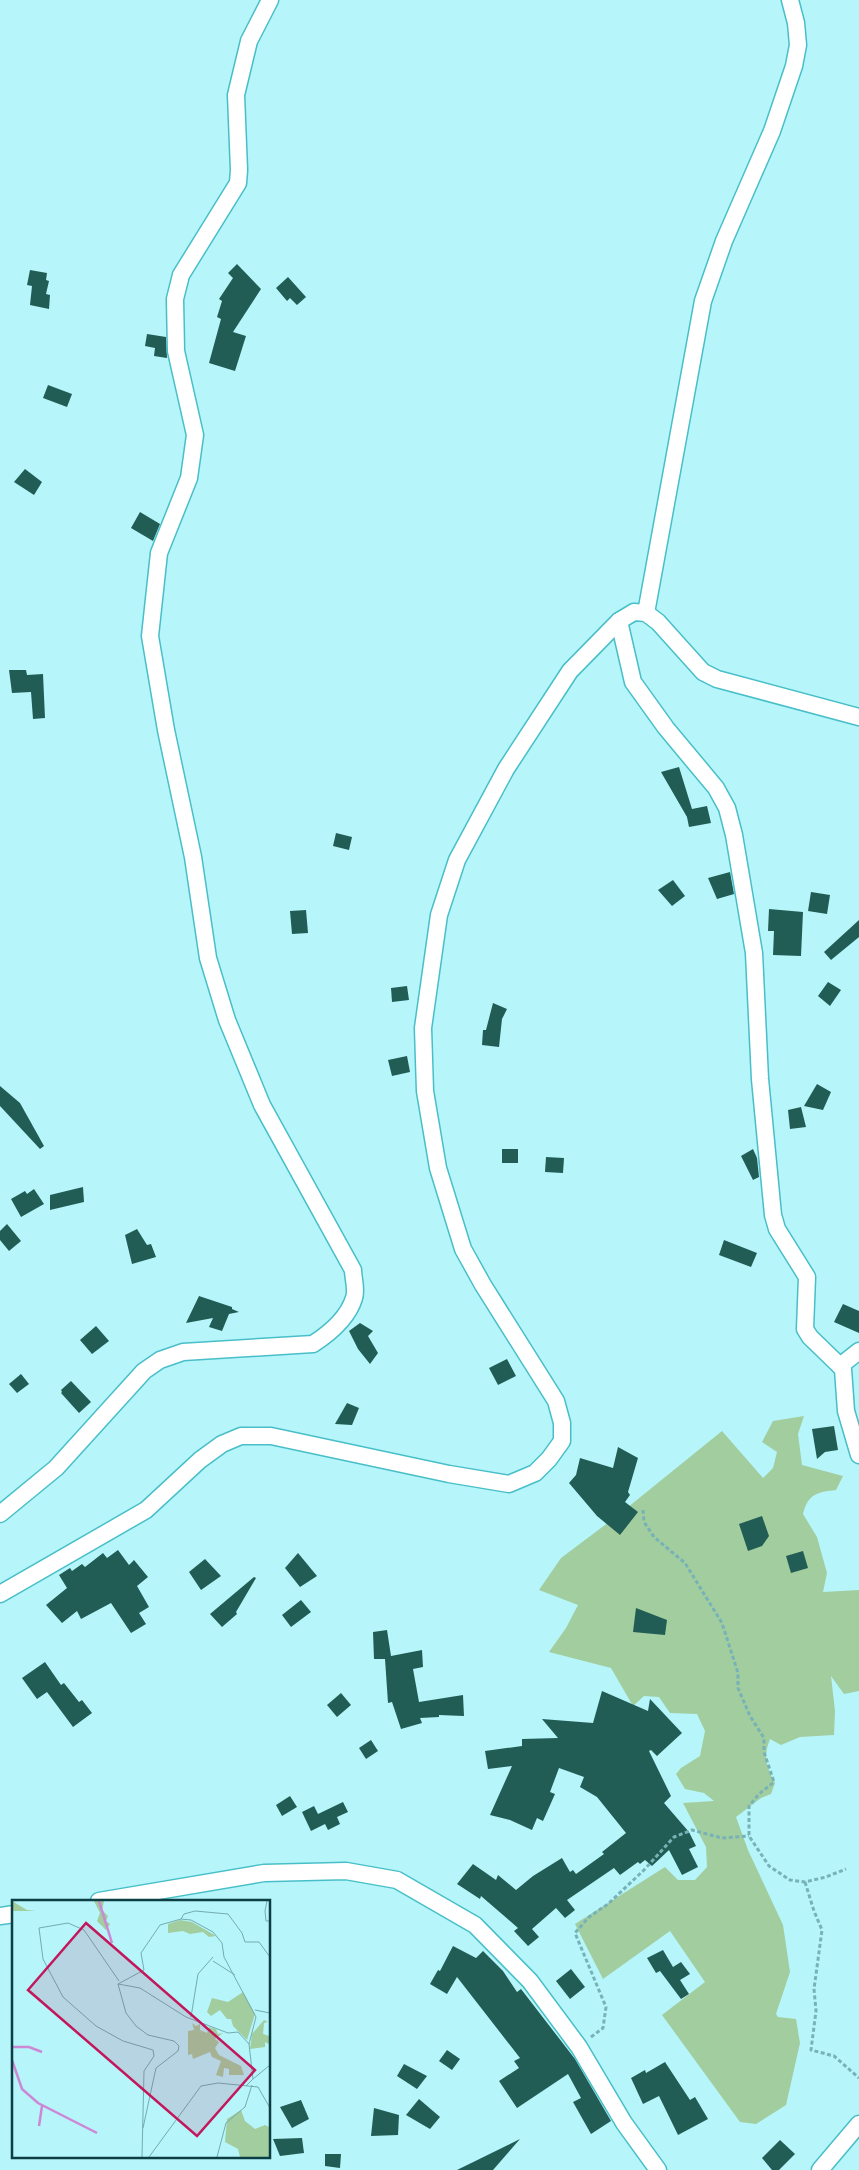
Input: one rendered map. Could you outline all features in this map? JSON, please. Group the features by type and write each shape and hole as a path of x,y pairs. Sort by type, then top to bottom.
{"street":[{"path":"0,1514 56,1468 144,1371 160,1360 183,1352 313,1344 328,1334 346,1316 355,1296 352,1270 262,1105 227,1020 208,958 193,857 166,730 150,636 159,553 189,478 194,435 176,352 175,299 181,275 238,183 236,96 249,40 270,0"},
{"path":"646,613 703,301 724,241 772,131 794,66 798,45 796,23 790,0"},
{"path":"0,1594 146,1510 200,1460 222,1444 241,1436 271,1436 449,1474 509,1484 535,1473 549,1460 562,1441 562,1423 556,1401 482,1285 463,1249 437,1158 425,1091 423,1028 439,915 456,860 506,769 570,671 619,621 634,612 646,613 658,622 703,672 717,678 859,717"},
{"path":"619,621 633,682 666,728 716,788 727,808 734,835 754,953 760,1079 773,1215 777,1229 807,1277 805,1329 810,1337 843,1368 846,1412 859,1455"},
{"path":"840,1366 859,1351"},
{"path":"105,1900 264,1873 346,1871 397,1880 475,1925 530,1981 579,2047 624,2123 658,2170"},
{"path":"820,2170 859,2124"}],"path":[{"path":"643,1510 644,1522 654,1537 685,1563 722,1623 738,1673 738,1688 750,1716 764,1738 764,1752 774,1782 759,1794 749,1806 749,1836 769,1866 790,1880 806,1882 846,1869"},
{"path":"579,2047 604,2028 606,2007 575,1933 589,1917 608,1904 644,1870 674,1838 692,1830 722,1838 749,1836"},
{"path":"806,1882 822,1930 814,1989 816,2011 811,2050 834,2056 859,2078"}],"green space":[{"path":"804,1416 798,1434 802,1465 843,1476 836,1490 814,1495 805,1507 803,1514 817,1537 827,1573 823,1592 859,1590 859,1691 844,1694 831,1676 835,1711 834,1735 800,1737 781,1745 770,1739 766,1761 775,1783 771,1794 761,1798 736,1817 748,1850 783,1925 790,1972 776,2014 778,2017 796,2019 800,2043 786,2105 756,2124 740,2122 662,2015 705,1982 670,1931 603,1979 575,1924 665,1867 678,1880 695,1880 707,1867 706,1847 683,1803 714,1801 704,1793 685,1789 676,1774 681,1768 700,1756 705,1731 697,1714 670,1713 659,1697 644,1696 633,1706 611,1668 549,1652 566,1628 578,1605 539,1590 561,1558 617,1516 722,1431 763,1478 773,1468 777,1452 762,1442 773,1421"}],"building":[{"path":"237,264 261,289 233,332 246,336 235,371 209,363 221,319 217,317 222,301 219,299 233,278 228,273"},
{"path":"30,270 47,273 46,280 49,281 46,294 50,295 49,309 30,305 32,286 27,285"},
{"path":"288,277 306,297 297,305 290,298 287,301 276,288"},
{"path":"147,334 166,337 167,358 154,356 155,348 145,346"},
{"path":"48,385 72,394 67,407 43,398"},
{"path":"25,469 42,482 34,495 14,482"},
{"path":"140,512 160,524 153,541 131,528"},
{"path":"9,670 26,670 27,675 43,674 45,718 33,719 31,692 12,693"},
{"path":"679,767 692,809 707,806 711,823 689,827 687,817 661,772"},
{"path":"336,833 352,837 349,850 333,846"},
{"path":"730,872 734,894 717,899 708,878"},
{"path":"673,880 685,896 672,906 658,890"},
{"path":"811,892 830,895 827,914 808,911"},
{"path":"769,909 803,912 801,956 773,955 774,931 768,931"},
{"path":"306,910 308,933 292,934 290,911"},
{"path":"859,920 859,937 831,960 824,952"},
{"path":"828,982 841,990 830,1006 818,996"},
{"path":"407,986 409,1000 392,1002 391,988"},
{"path":"493,1003 507,1009 502,1019 499,1047 482,1045 483,1030 486,1030"},
{"path":"407,1056 410,1072 392,1076 388,1060"},
{"path":"817,1084 831,1092 823,1110 804,1106"},
{"path":"0,1086 20,1103 44,1146 40,1149 0,1106"},
{"path":"801,1107 806,1127 790,1129 788,1110"},
{"path":"502,1149 518,1149 518,1163 502,1163"},
{"path":"753,1149 757,1158 759,1177 753,1180 741,1156"},
{"path":"546,1157 564,1158 563,1173 545,1172"},
{"path":"83,1187 84,1202 50,1210 50,1195"},
{"path":"34,1189 44,1204 21,1217 11,1199 25,1191 27,1194"},
{"path":"7,1224 21,1241 9,1251 0,1240 0,1231"},
{"path":"137,1229 147,1245 151,1244 156,1257 132,1264 125,1235"},
{"path":"724,1240 757,1253 751,1267 719,1255"},
{"path":"199,1296 232,1307 232,1309 239,1312 229,1314 222,1331 209,1327 213,1318 186,1323"},
{"path":"843,1304 859,1311 859,1333 834,1322"},
{"path":"360,1323 373,1331 368,1336 378,1353 370,1364 358,1349 349,1331"},
{"path":"96,1326 109,1341 92,1354 80,1340"},
{"path":"507,1359 516,1376 498,1385 489,1368"},
{"path":"21,1374 29,1384 17,1393 9,1384"},
{"path":"71,1381 91,1402 79,1413 61,1393 61,1390"},
{"path":"347,1403 359,1408 352,1425 335,1424"},
{"path":"834,1426 838,1450 825,1452 817,1459 812,1429"},
{"path":"618,1447 638,1458 628,1492 630,1495 625,1502 638,1512 620,1535 597,1516 569,1483 576,1475 580,1458 613,1468"},
{"path":"762,1516 769,1536 762,1546 748,1551 739,1524"},
{"path":"118,1550 129,1565 134,1560 148,1577 137,1586 149,1607 139,1613 146,1624 131,1633 111,1603 81,1619 77,1611 62,1623 46,1605 67,1588 59,1575 70,1568 72,1571 82,1564 85,1567 103,1553 107,1558"},
{"path":"803,1551 808,1568 791,1573 786,1556"},
{"path":"298,1553 317,1576 300,1587 285,1568"},
{"path":"205,1559 221,1576 201,1590 189,1572"},
{"path":"254,1577 256,1578 236,1612 237,1614 222,1627 210,1614"},
{"path":"301,1600 311,1612 291,1627 282,1615"},
{"path":"636,1608 667,1620 665,1635 633,1632"},
{"path":"387,1630 391,1656 422,1650 423,1667 413,1669 419,1702 463,1695 464,1716 439,1715 439,1717 420,1718 422,1723 401,1729 392,1702 388,1703 385,1659 374,1659 373,1632"},
{"path":"45,1662 61,1685 64,1683 79,1702 82,1700 92,1713 73,1727 47,1692 37,1699 22,1678"},
{"path":"602,1691 648,1711 650,1699 682,1733 657,1756 651,1750 649,1751 671,1796 664,1803 689,1832 696,1846 689,1849 698,1867 682,1875 669,1850 652,1866 645,1860 640,1864 638,1862 620,1875 614,1868 567,1900 575,1910 565,1918 556,1908 532,1929 539,1937 528,1946 514,1931 518,1928 481,1896 480,1899 457,1884 473,1864 496,1880 498,1875 516,1890 533,1876 562,1858 570,1872 573,1870 576,1874 604,1854 602,1852 626,1833 597,1797 580,1787 584,1777 559,1768 550,1792 555,1794 543,1821 537,1818 532,1830 510,1820 490,1815 512,1766 488,1769 485,1751 522,1746 522,1739 558,1738 542,1719 593,1723"},
{"path":"341,1693 351,1705 337,1717 327,1705"},
{"path":"371,1740 378,1751 366,1759 359,1748"},
{"path":"290,1796 297,1807 282,1816 276,1805"},
{"path":"343,1802 348,1812 337,1817 340,1824 328,1830 325,1824 311,1831 302,1812 314,1806 318,1814"},
{"path":"453,1946 476,1958 483,1951 503,1971 517,1992 521,1989 575,2059 611,2121 591,2134 573,2102 581,2098 568,2074 517,2108 499,2081 519,2068 514,2061 520,2058 457,1977 447,1994 430,1984 438,1970 440,1971"},
{"path":"663,1950 673,1967 681,1962 690,1974 680,1980 689,1994 681,1999 660,1971 656,1973 647,1958"},
{"path":"571,1969 585,1987 570,1999 556,1981"},
{"path":"447,2050 460,2059 452,2070 439,2061"},
{"path":"665,2062 690,2100 695,2097 708,2119 678,2135 659,2096 643,2104 631,2078 645,2070 646,2073"},
{"path":"404,2064 427,2076 417,2089 397,2076"},
{"path":"419,2099 440,2117 430,2129 406,2115"},
{"path":"301,2100 309,2119 292,2128 280,2107"},
{"path":"374,2108 399,2115 398,2135 371,2136"},
{"path":"302,2138 304,2153 280,2156 273,2139"},
{"path":"520,2139 493,2170 457,2170"},
{"path":"780,2140 795,2154 779,2170 772,2170 762,2158"},
{"path":"325,2154 341,2154 340,2168 325,2166"}]}
